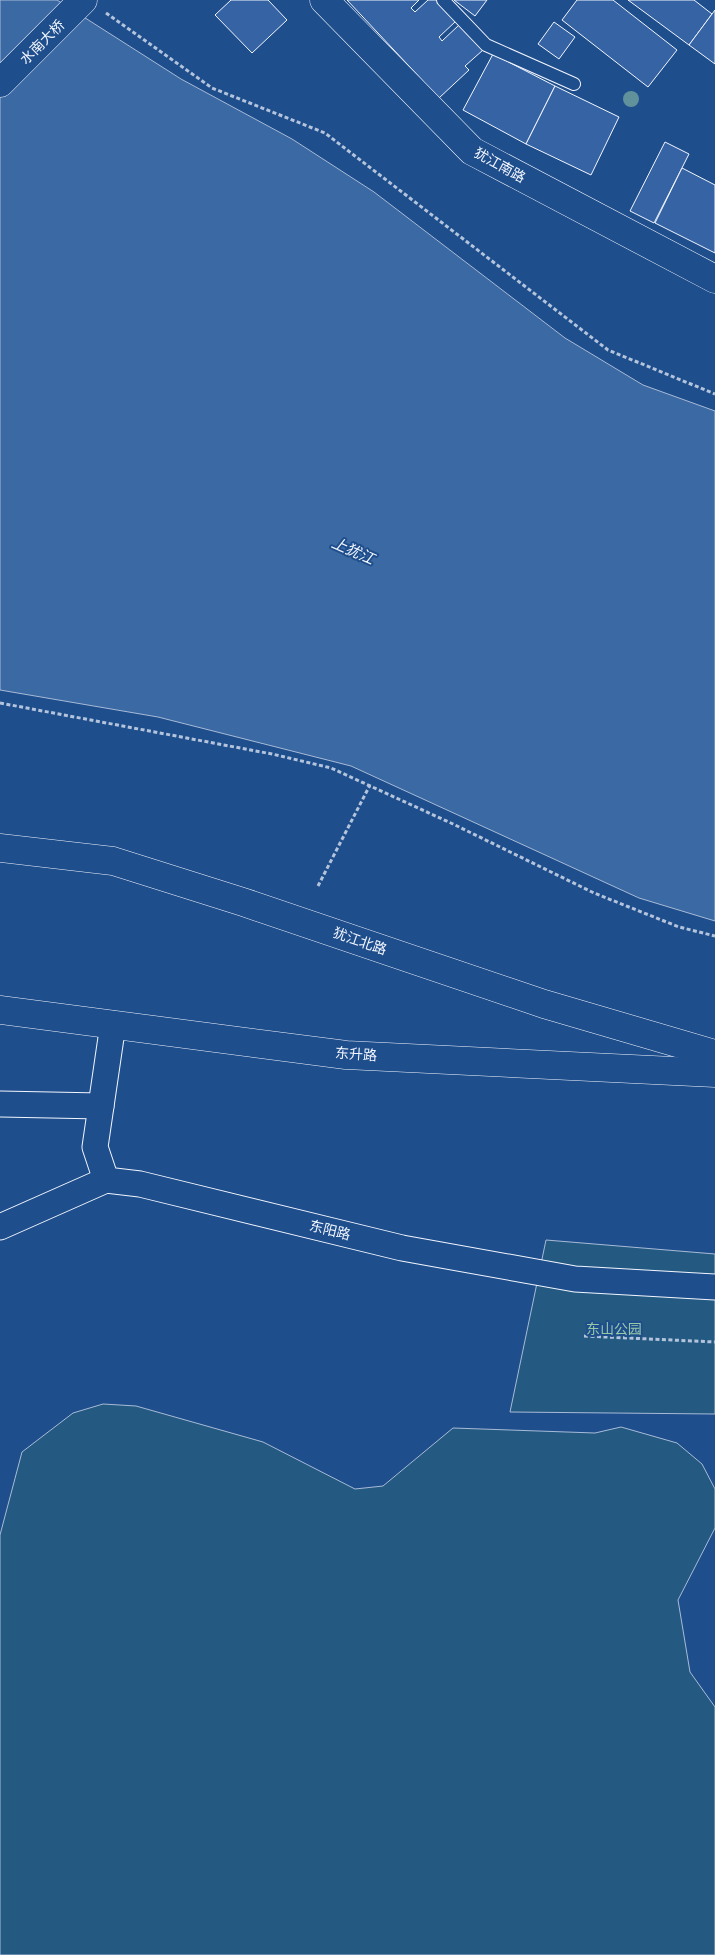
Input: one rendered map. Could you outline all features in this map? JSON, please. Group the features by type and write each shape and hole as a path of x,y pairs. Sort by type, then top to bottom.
{"street":[{"name":"犹江南路","path":"324,0 472,151 715,279"},
{"name":"水南大桥","path":"0,83 93,6"},
{"name":"犹江北路","path":"0,848 113,861 243,902 544,1004 715,1054"},
{"name":"东升路","path":"0,1010 346,1055 715,1073"},
{"path":"0,1227 106,1180 95,1147 113,1024"},
{"path":"0,1104 101,1106"},
{"name":"东阳路","path":"106,1180 140,1184 402,1248 575,1279 715,1287"}],"lane":[{"path":"443,0 486,45 574,84"}],"path":[{"path":"93,6 212,88 324,134 608,350 715,394"},
{"path":"0,703 272,754 331,768 594,893 679,927 715,936"},
{"path":"318,886 370,785"},
{"path":"584,1336 715,1342"}],"green space":[{"name":"东山公园","path":"546,1240 715,1254 715,1414 510,1412"},
{"path":"103,1404 136,1406 263,1442 355,1489 383,1486 453,1428 595,1433 621,1427 677,1443 702,1464 715,1489 715,1528 678,1600 690,1672 715,1707 715,1955 0,1955 0,1535 22,1452 73,1413"}],"water":[{"name":"上犹江","path":"0,0 57,0 181,79 292,139 374,192 565,338 643,385 715,411 715,921 639,898 351,766 158,717 0,690"}],"building":[{"path":"231,0 268,0 287,20 252,53 215,15"},
{"path":"347,0 419,0 411,8 415,12 428,0 437,0 456,21 439,37 442,41 459,25 483,50 465,66 469,70 439,98"},
{"path":"454,0 487,0 475,16"},
{"path":"577,0 613,0 677,50 648,87 562,20"},
{"path":"628,0 694,0 712,14 689,45"},
{"path":"715,10 715,64 689,45"},
{"path":"554,22 575,37 559,59 538,44"},
{"path":"493,54 555,86 526,144 463,110"},
{"path":"555,86 619,117 591,175 526,144"},
{"path":"665,142 689,154 654,223 630,211"},
{"path":"682,168 715,185 715,253 655,223"}]}
